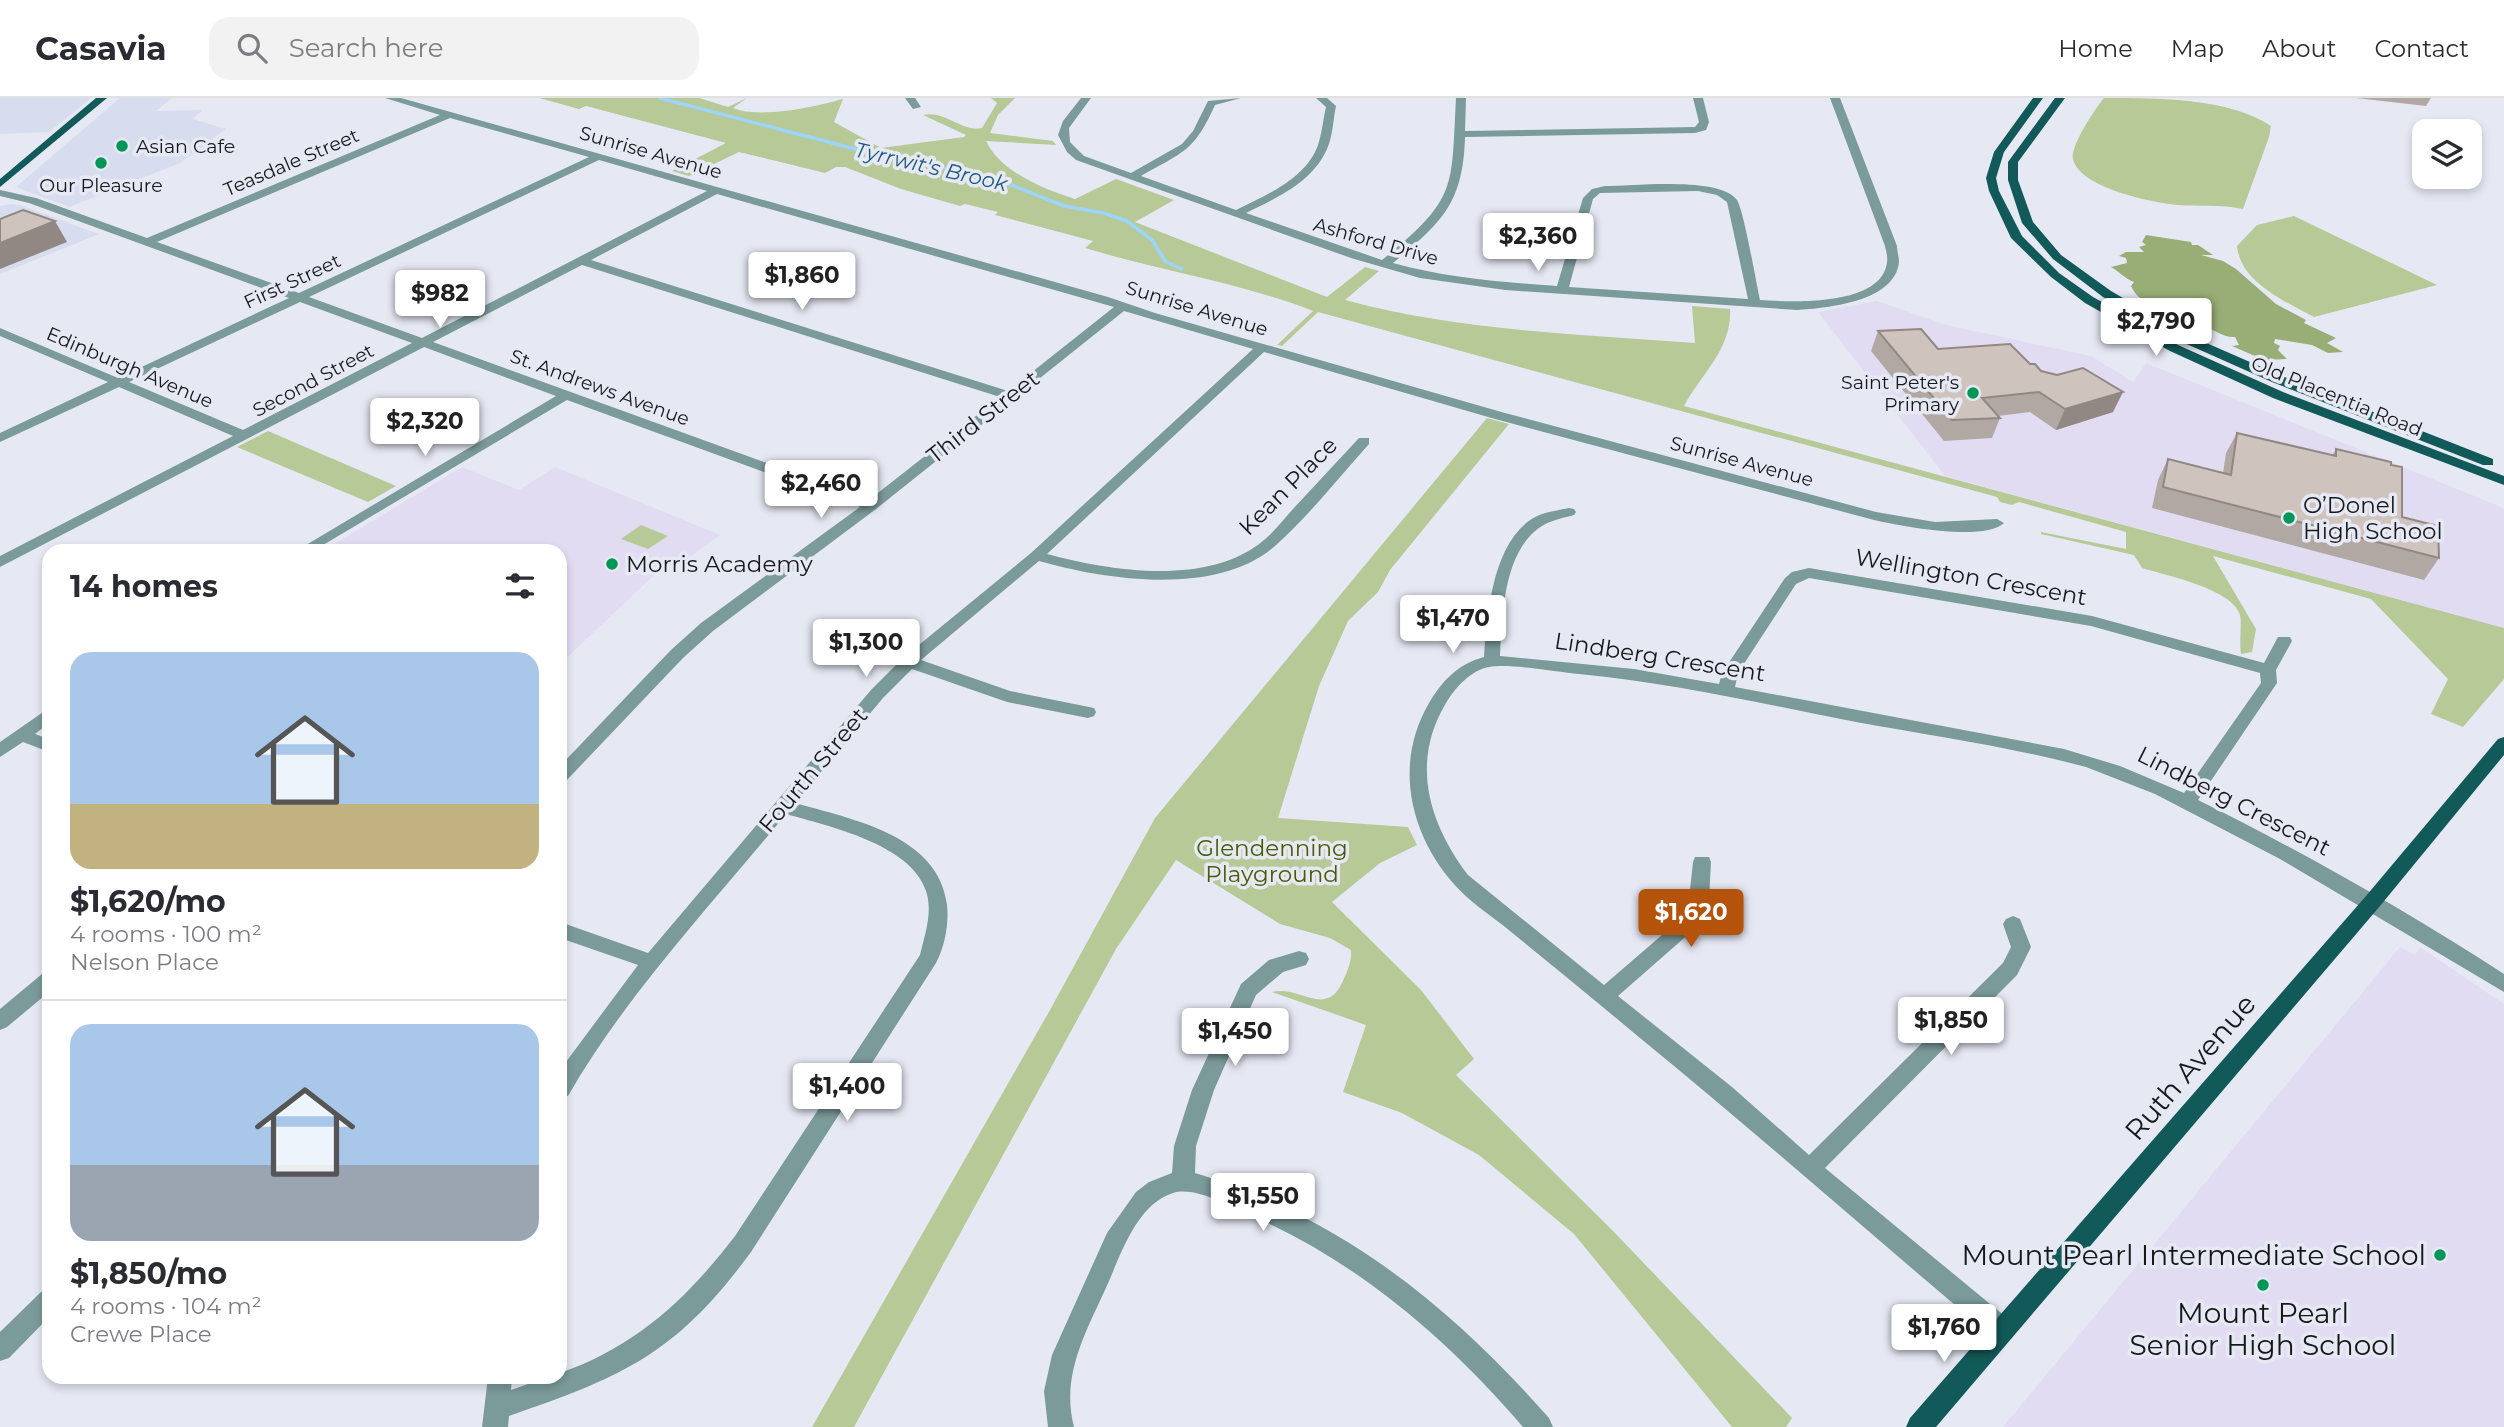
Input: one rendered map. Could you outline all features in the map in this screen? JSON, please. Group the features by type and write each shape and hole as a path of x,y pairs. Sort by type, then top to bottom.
{"main road":[{"path":"0,184 102,98"},
{"name":"Old Placentia Road","path":"2038,98 1999,152 1991,178 1994,191 2017,238 2054,275 2089,300 2174,348 2278,395 2504,481"},
{"name":"Old Placentia Road","path":"2060,98 2014,162 2013,180 2028,223 2057,257 2107,294 2175,334 2277,379 2504,469"},
{"name":"Ruth Avenue","path":"1919,1427 2373,901 2504,743"}],"street":[{"name":"Sunrise Avenue","path":"390,98 1500,416 1874,516 1932,527 1968,527 1997,523"},
{"name":"Ashford Drive","path":"1086,98 1066,123 1063,134 1071,151 1086,161 1383,265 1468,282 1809,306 1849,299 1878,286 1892,267 1891,246 1835,98"},
{"path":"1130,178 1186,146 1198,132 1211,103 1236,98"},
{"path":"1235,215 1295,180 1317,158 1331,106 1321,98"},
{"path":"1383,265 1426,228 1447,201 1456,180 1461,98"},
{"path":"1459,134 1695,130 1704,126 1698,98"},
{"name":"Teasdale Street","path":"147,242 449,115"},
{"name":"First Street","path":"0,438 598,157"},
{"path":"1562,290 1588,198 1592,193 1611,189 1703,188 1720,192 1732,201 1755,304"},
{"name":"Second Street","path":"0,562 717,190"},
{"name":"St. Andrews Avenue","path":"0,193 24,198 147,242 871,506"},
{"path":"582,261 1011,396"},
{"name":"Third Street","path":"567,770 692,641 871,506 1122,306"},
{"name":"Edinburgh Avenue","path":"0,332 246,436"},
{"name":"Fourth Street","path":"567,1077 652,962 851,723 909,662 1036,556 1262,348"},
{"path":"315,544 566,395"},
{"name":"Kean Place","path":"1036,556 1094,572 1143,575 1191,572 1244,559 1275,538 1364,441"},
{"path":"1492,661 1498,588 1514,551 1526,532 1537,522 1552,515 1569,513"},
{"name":"Wellington Crescent","path":"1726,690 1730,673 1790,581 1803,573 2076,618 2268,670"},
{"path":"2188,801 2269,683 2268,670 2284,641"},
{"name":"Lindberg Crescent","path":"2003,1330 1809,1169 1724,1094 1461,880 1443,854 1422,814 1415,769 1419,741 1429,716 1461,673 1492,661 1608,670 2075,757 2129,774 2188,801 2373,901 2504,984"},
{"path":"909,662 1007,696 1088,712"},
{"path":"0,751 42,719"},
{"path":"20,735 42,743"},
{"path":"496,1417 609,1366 649,1343 685,1314 719,1278 929,957 940,920 936,889 922,865 904,849 879,835 782,806"},
{"path":"1605,996 1692,920 1699,899 1703,862"},
{"path":"1809,1169 2010,969 2021,947 2013,924"},
{"path":"567,932 652,962"},
{"path":"1183,1182 1185,1146 1203,1090 1248,990 1276,966 1299,959"},
{"path":"1,1019 42,986"},
{"path":"1061,1427 1056,1404 1059,1373 1074,1332 1123,1226 1150,1195 1161,1188 1183,1182 1208,1188 1274,1214 1368,1269 1430,1315 1469,1349 1540,1427"},
{"path":"0,1349 42,1307"},
{"path":"496,1417 499,1384"}],"shaded area":[{"path":"0,98 91,98 49,132 0,134"},
{"path":"120,98 172,98 156,111 202,110 193,119 226,129 180,163 69,207 16,187"},
{"path":"12,204 99,234 0,274 0,206"},
{"path":"1877,301 1946,325 2091,356 2133,382 2146,363 2499,506 2504,509 2504,628 1945,476 1818,312"},
{"name":"Morris Academy","path":"462,467 519,490 555,467 720,535 678,566 667,563 567,657 567,544 335,544"},
{"path":"2400,947 2415,955 2420,948 2504,1004 2504,1427 2003,1427"}],"green space":[{"path":"539,98 699,98 728,107 747,98 733,108 757,112 803,108 843,99 834,122 881,148 964,137 966,135 923,115 931,114 975,129 982,128 997,103 991,98 1015,98 998,115 990,133 1053,141 1056,145 986,141 1002,162 1024,178 1075,199 1116,179 1174,200 1135,222 1327,297 1365,267 1379,271 1345,300 1432,319 1475,325 1695,343 1692,306 1730,309 1721,349 1684,406 2504,628 2504,679 2463,727 2431,714 2448,679 2371,599 2213,556 2256,629 2252,652 2241,654 2240,615 2235,606 2225,598 2197,584 2142,568 2134,555 2041,534 2126,549 2126,532 2019,502 2012,505 2000,502 1997,497 1318,312 1282,346 1277,345 1313,311 1257,292 1085,248 1093,241 995,215 998,212 965,204 960,206 901,189 845,167 836,167 825,173 739,152 689,176 672,171 726,143 586,106 579,109"},
{"path":"2104,98 2169,99 2214,105 2254,117 2271,126 2243,209 2152,201 2119,192 2089,178 2078,169 2073,153 2084,128"},
{"path":"2294,216 2437,285 2314,317 2278,297 2255,280 2240,259 2237,246 2257,225"},
{"path":"2146,235 2198,245 2213,255 2201,255 2223,261 2276,304 2306,320 2304,323 2336,338 2327,343 2343,352 2328,353 2312,345 2275,339 2274,343 2280,346 2278,350 2287,359 2264,360 2232,346 2239,345 2235,337 2191,327 2176,314 2145,301 2135,293 2131,286 2134,282 2111,267 2127,263 2126,258 2119,256 2126,252 2144,252 2139,247 2146,245 2142,242"},
{"name":"Glendenning Playground","path":"1487,418 1509,424 1390,570 1378,592 1348,621 1319,686 1278,818 1408,827 1417,845 1380,863 1332,902 1421,990 1474,1059 1456,1075 1613,1231 1792,1418 1786,1427 1732,1427 1574,1234 1479,1155 1402,1113 1343,1092 1366,1025 1272,992 1328,998 1342,983 1350,963 1351,950 1330,938 1280,924 1176,860 1116,949 854,1427 812,1427 1050,1010 1155,818"},
{"path":"268,431 396,486 368,502 237,447"},
{"path":"641,525 668,536 648,549 621,539"}],"building":[{"path":"23,210 55,221 0,243 0,219"},
{"path":"1921,329 1938,349 2010,344 2041,371 2057,375 2083,368 2123,392 2065,409 2039,392 1982,398 2000,418 1952,420 1878,331"},
{"path":"2237,433 2336,456 2336,449 2402,467 2402,517 2438,526 2439,558 2163,487 2168,459 2231,475"}],"waterway":[{"name":"Tyrrwit's Brook","path":"660,98 878,155 996,179 1064,206 1104,213 1127,221 1152,240 1166,262 1182,269"}],"place":[{"name":"Asian Cafe","path":"122,146"},
{"name":"Our Pleasure","path":"101,163"},
{"name":"Saint Peter's Primary","path":"1973,393"},
{"name":"O’Donel High School","path":"2289,518"},
{"name":"Morris Academy","path":"612,564"},
{"name":"Mount Pearl Intermediate School","path":"2440,1255"},
{"name":"Mount Pearl Senior High School","path":"2263,1285"}]}
